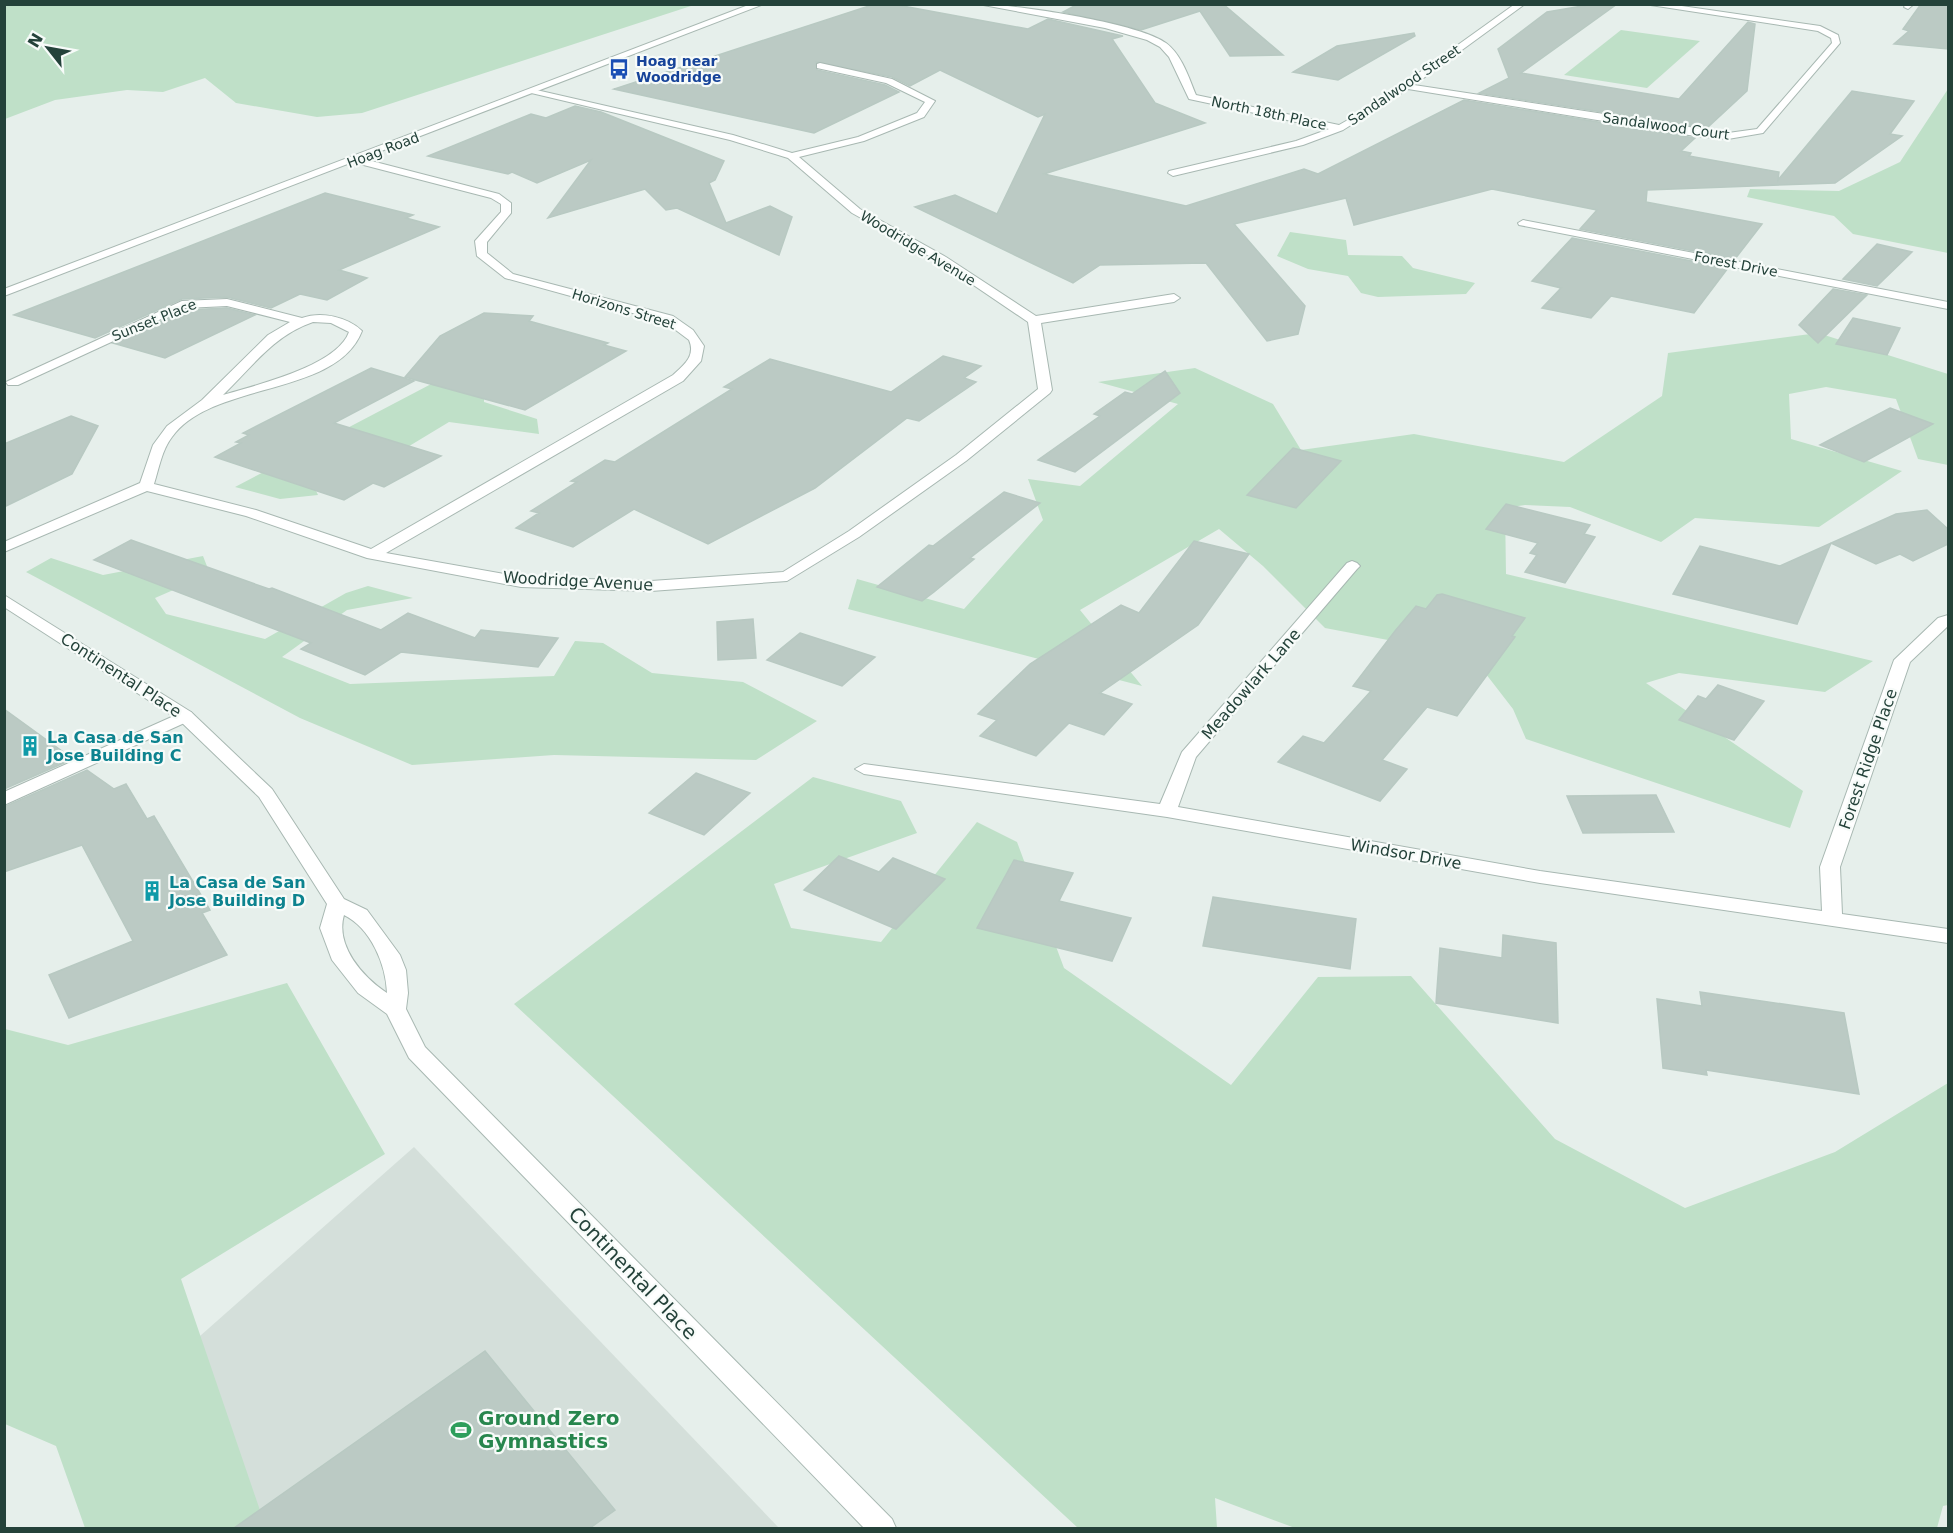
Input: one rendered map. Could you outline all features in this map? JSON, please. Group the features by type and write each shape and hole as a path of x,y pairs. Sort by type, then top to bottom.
{"street":[{"name":"Hoag Road","path":"4,293 760,4"},
{"name":"North 18th Place","path":"982,4 1132,32 1163,45 1180,71 1192,97 1340,128"},
{"name":"Sandalwood Street","path":"1173,173 1299,143 1340,128 1377,107 1521,4"},
{"name":"Sandalwood Court","path":"1404,86 1695,133 1745,135 1760,130 1836,43 1835,37 1820,29 1648,4"},
{"path":"792,156 861,139 921,115 930,101 889,81 820,66"},
{"name":"Woodridge Avenue","path":"146,486 251,513 372,555 521,582 651,586 787,576 854,534 961,458 1045,390 1034,320 942,259 856,211 792,156 733,138 532,92"},
{"name":"Horizons Street","path":"356,160 501,200 506,203 506,213 481,241 481,254 492,266 509,276 669,319 686,328 697,340 699,354 693,366 678,378 372,555"},
{"name":"Forest Drive","path":"1523,223 1948,306"},
{"path":"1034,320 1174,298"},
{"name":"Sunset Place","path":"13,381 182,305 204,300 224,300 300,321"},
{"path":"4,548 146,486 165,436 181,420 206,404 276,332 300,321 335,321 344,323 356,331 351,344 331,358 295,375 206,404"},
{"name":"Meadowlark Lane","path":"1167,811 1188,756 1352,566"},
{"name":"Continental Place","path":"4,600 185,716 266,793 337,904 360,915 390,955 396,970 398,993 395,1009"},
{"name":"Forest Ridge Place","path":"1832,919 1830,867 1902,660 1944,621 1948,620"},
{"path":"4,799 185,716"},
{"name":"Windsor Drive","path":"864,769 1167,811 1540,877 1948,936"},
{"name":"Continental Place","path":"337,904 330,928 342,960 365,988 395,1009 417,1052 882,1528"}],"shaded area":[{"path":"414,1147 779,1528 127,1528 88,1435"}],"green space":[{"path":"5,4 694,5 362,113 317,117 236,103 205,78 163,92 127,90 55,100 5,119"},
{"path":"1621,30 1700,41 1647,88 1564,75"},
{"path":"1948,89 1948,253 1853,234 1834,216 1747,197 1750,189 1839,191 1900,162"},
{"path":"1290,232 1346,240 1348,255 1402,256 1413,268 1475,283 1466,294 1378,297 1361,293 1348,276 1308,269 1277,256"},
{"path":"1818,333 1948,374 1948,465 1918,459 1896,399 1826,387 1789,394 1791,439 1902,471 1819,527 1695,518 1661,542 1570,507 1525,505 1505,508 1506,574 1873,661 1825,692 1679,673 1646,683 1803,791 1790,828 1526,739 1513,709 1472,656 1325,628 1263,566 1219,529 1080,610 1142,686 848,609 857,579 964,609 1043,520 1028,479 1080,486 1178,404 1098,382 1195,368 1273,404 1301,450 1414,434 1564,462 1662,396 1668,353"},
{"path":"435,382 484,383 484,402 537,419 539,434 449,422 406,448 312,482 318,495 280,499 235,487"},
{"path":"203,556 210,574 155,598 166,614 265,639 346,593 368,586 413,598 347,610 282,657 350,684 554,676 575,641 603,643 652,673 743,682 817,721 756,760 554,755 412,765 300,718 26,572 51,558 103,575"},
{"path":"813,777 901,801 917,833 774,884 791,928 881,942 977,822 1017,842 1064,968 1231,1085 1318,977 1411,976 1555,1139 1685,1208 1835,1152 1948,1083 1948,1505 1943,1506 1937,1528 1295,1528 1215,1498 1217,1528 1078,1528 514,1004"},
{"path":"287,983 385,1154 181,1279 266,1528 85,1528 56,1446 5,1424 5,1029 68,1045"}],"building":[{"path":"875,4 892,4 1028,29 1048,19 1123,36 1112,39 1155,103 1205,123 1044,174 1186,206 1304,169 1318,174 1464,100 1695,138 1681,151 1691,153 1689,156 1779,172 1778,180 1852,91 1914,101 1890,134 1902,136 1835,183 1647,190 1646,202 1762,224 1735,259 1580,229 1597,210 1492,189 1354,225 1346,198 1234,224 1305,306 1298,334 1267,341 1206,263 1100,265 1073,283 915,207 955,195 997,214 1045,114 1038,117 940,70 910,86 892,77 816,62 817,70 885,85 899,92 814,133 614,89"},
{"path":"1078,4 1223,4 1283,55 1230,56 1200,11 1141,30 1063,12"},
{"path":"1594,4 1617,4 1521,73 1679,99 1748,22 1755,24 1747,91 1707,128 1479,93 1509,78 1498,49 1547,12"},
{"path":"1921,4 1948,4 1948,49 1894,44 1909,31 1903,29"},
{"path":"1414,33 1415,36 1338,80 1293,72 1337,46"},
{"path":"575,106 601,112 724,161 715,180 709,183 726,223 770,206 792,217 779,255 677,208 666,210 645,189 548,218 591,160 537,183 512,172 508,174 428,156 531,114 546,118"},
{"path":"325,193 413,215 406,218 439,227 339,270 367,278 327,300 300,294 271,308 227,297 182,299 95,338 14,315"},
{"path":"1572,238 1728,268 1694,313 1611,296 1591,318 1542,308 1561,288 1532,281"},
{"path":"1877,244 1912,252 1877,286 1843,279"},
{"path":"1833,289 1867,295 1818,343 1799,325"},
{"path":"227,308 255,315 165,358 113,343 186,310"},
{"path":"484,313 533,316 529,321 608,343 604,345 626,351 525,410 405,377 440,336"},
{"path":"1853,318 1900,328 1887,355 1836,344"},
{"path":"943,356 981,366 964,378 976,382 919,421 907,418 815,488 708,544 634,509 573,547 516,528 539,513 531,511 577,482 571,481 605,460 615,462 732,389 724,387 770,359 891,392"},
{"path":"371,368 414,381 334,423 441,456 384,487 373,483 344,500 215,457 241,443 236,442 249,435 243,433"},
{"path":"1165,371 1180,393 1075,472 1038,460 1100,416 1094,414 1125,392 1132,394"},
{"path":"1890,408 1933,424 1864,462 1820,445"},
{"path":"71,416 98,426 72,474 4,507 4,444"},
{"path":"1293,448 1341,461 1296,508 1247,495"},
{"path":"1004,492 1040,503 970,558 974,559 922,601 877,587 929,545 933,546"},
{"path":"1506,504 1590,525 1584,534 1595,537 1565,583 1525,572 1537,555 1530,553 1538,543 1486,529"},
{"path":"1927,510 1948,529 1948,544 1913,561 1900,554 1876,564 1831,543 1896,514"},
{"path":"131,540 269,589 272,588 381,630 408,613 475,638 481,630 558,638 538,667 401,652 365,675 301,649 311,643 94,560"},
{"path":"1194,541 1249,554 1198,625 1100,693 1132,704 1104,735 1069,723 1036,756 980,736 997,720 978,714 1030,664 1121,605 1139,613"},
{"path":"1831,543 1797,624 1673,594 1700,546 1780,566"},
{"path":"1442,594 1525,618 1512,636 1515,637 1457,716 1427,707 1382,760 1407,769 1380,801 1278,762 1303,736 1324,743 1371,691 1353,686 1395,631 1416,606 1426,609 1437,595"},
{"path":"753,619 756,658 718,660 717,622"},
{"path":"800,633 875,657 842,686 767,660"},
{"path":"1718,685 1764,701 1734,740 1679,720 1698,696 1706,699"},
{"name":"La Casa de San Jose Building C","path":"4,709 73,759 4,789"},
{"name":"La Casa de San Jose Building D","path":"87,770 114,789 126,784 147,819 154,816 210,910 202,913 227,955 69,1018 49,975 133,941 82,845 4,872 4,807"},
{"path":"696,773 750,793 704,835 649,813"},
{"path":"1656,795 1674,832 1583,833 1567,796"},
{"path":"839,856 879,872 893,858 945,879 896,929 804,890"},
{"path":"1014,860 1073,873 1059,901 1131,918 1112,961 977,928"},
{"path":"1213,897 1356,919 1350,969 1203,946"},
{"path":"1503,935 1556,943 1558,1023 1436,1003 1440,948 1502,958"},
{"path":"1700,992 1844,1013 1859,1094 1706,1070 1707,1075 1663,1068 1657,999 1702,1006"},
{"name":"Ground Zero Gymnastics","path":"485,1351 615,1510 590,1528 234,1528"}],"place":[{"name":"Hoag near Woodridge","path":"619,69"},
{"name":"La Casa de San Jose Building C","path":"30,746"},
{"name":"La Casa de San Jose Building D","path":"152,891"},
{"name":"Ground Zero Gymnastics","path":"461,1430"}]}
